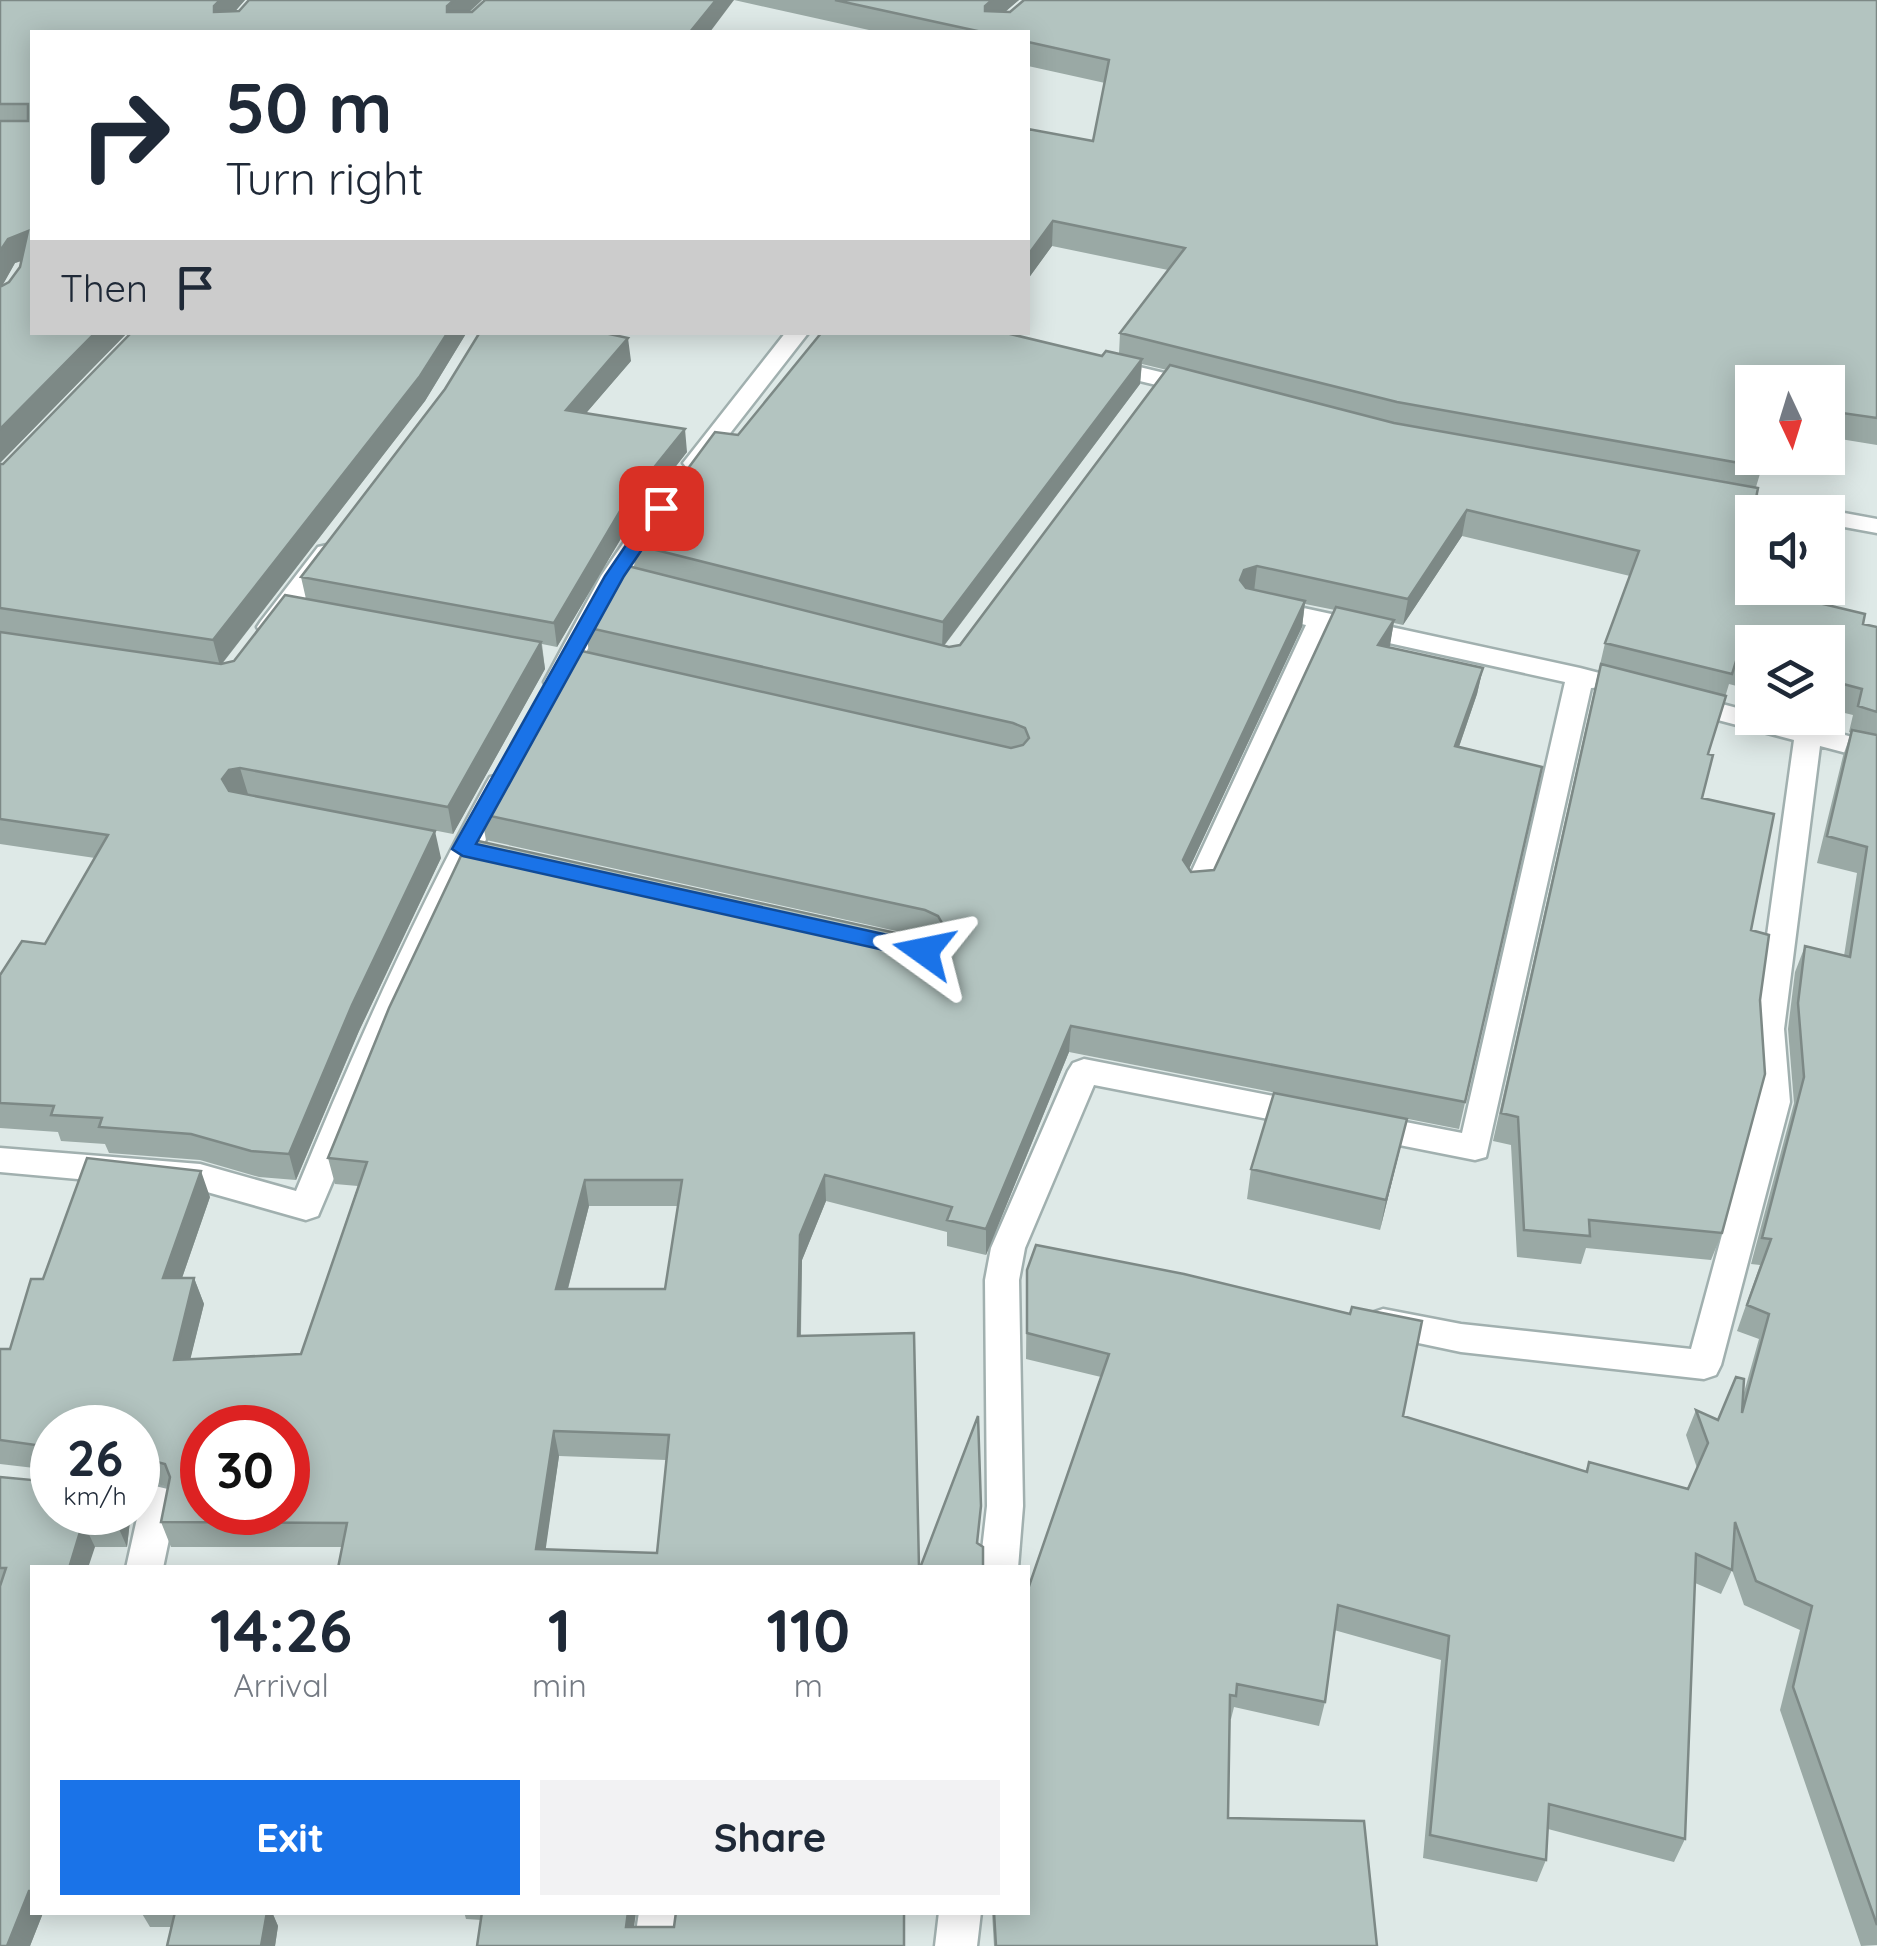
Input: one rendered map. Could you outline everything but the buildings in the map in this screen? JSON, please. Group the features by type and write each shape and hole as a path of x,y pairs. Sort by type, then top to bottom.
{"street":[{"path":"541,711 568,662 624,579 638,537 796,335"},
{"path":"1084,362 1156,386 1219,393"},
{"path":"1703,495 1735,501"},
{"path":"1845,521 1877,526"},
{"path":"252,651 295,610 344,530"},
{"path":"1253,604 1618,686"},
{"path":"1198,888 1321,621"},
{"path":"998,1565 1006,1506 1002,1280 1008,1248 1084,1071 1475,1148 1580,676"},
{"path":"1656,696 1735,716"},
{"path":"1348,1316 1461,1338 1704,1365 1774,1102 1769,1029 1808,735 1877,752"},
{"path":"0,1160 200,1177 306,1207 376,1034 463,849 513,761"},
{"path":"427,842 502,857"},
{"path":"1008,1248 1046,1256"},
{"path":"145,1565 151,1535"},
{"path":"656,1946 660,1915"},
{"path":"956,1946 960,1915"}],"route":[{"path":"661,508 614,576 463,849 924,951"}]}
